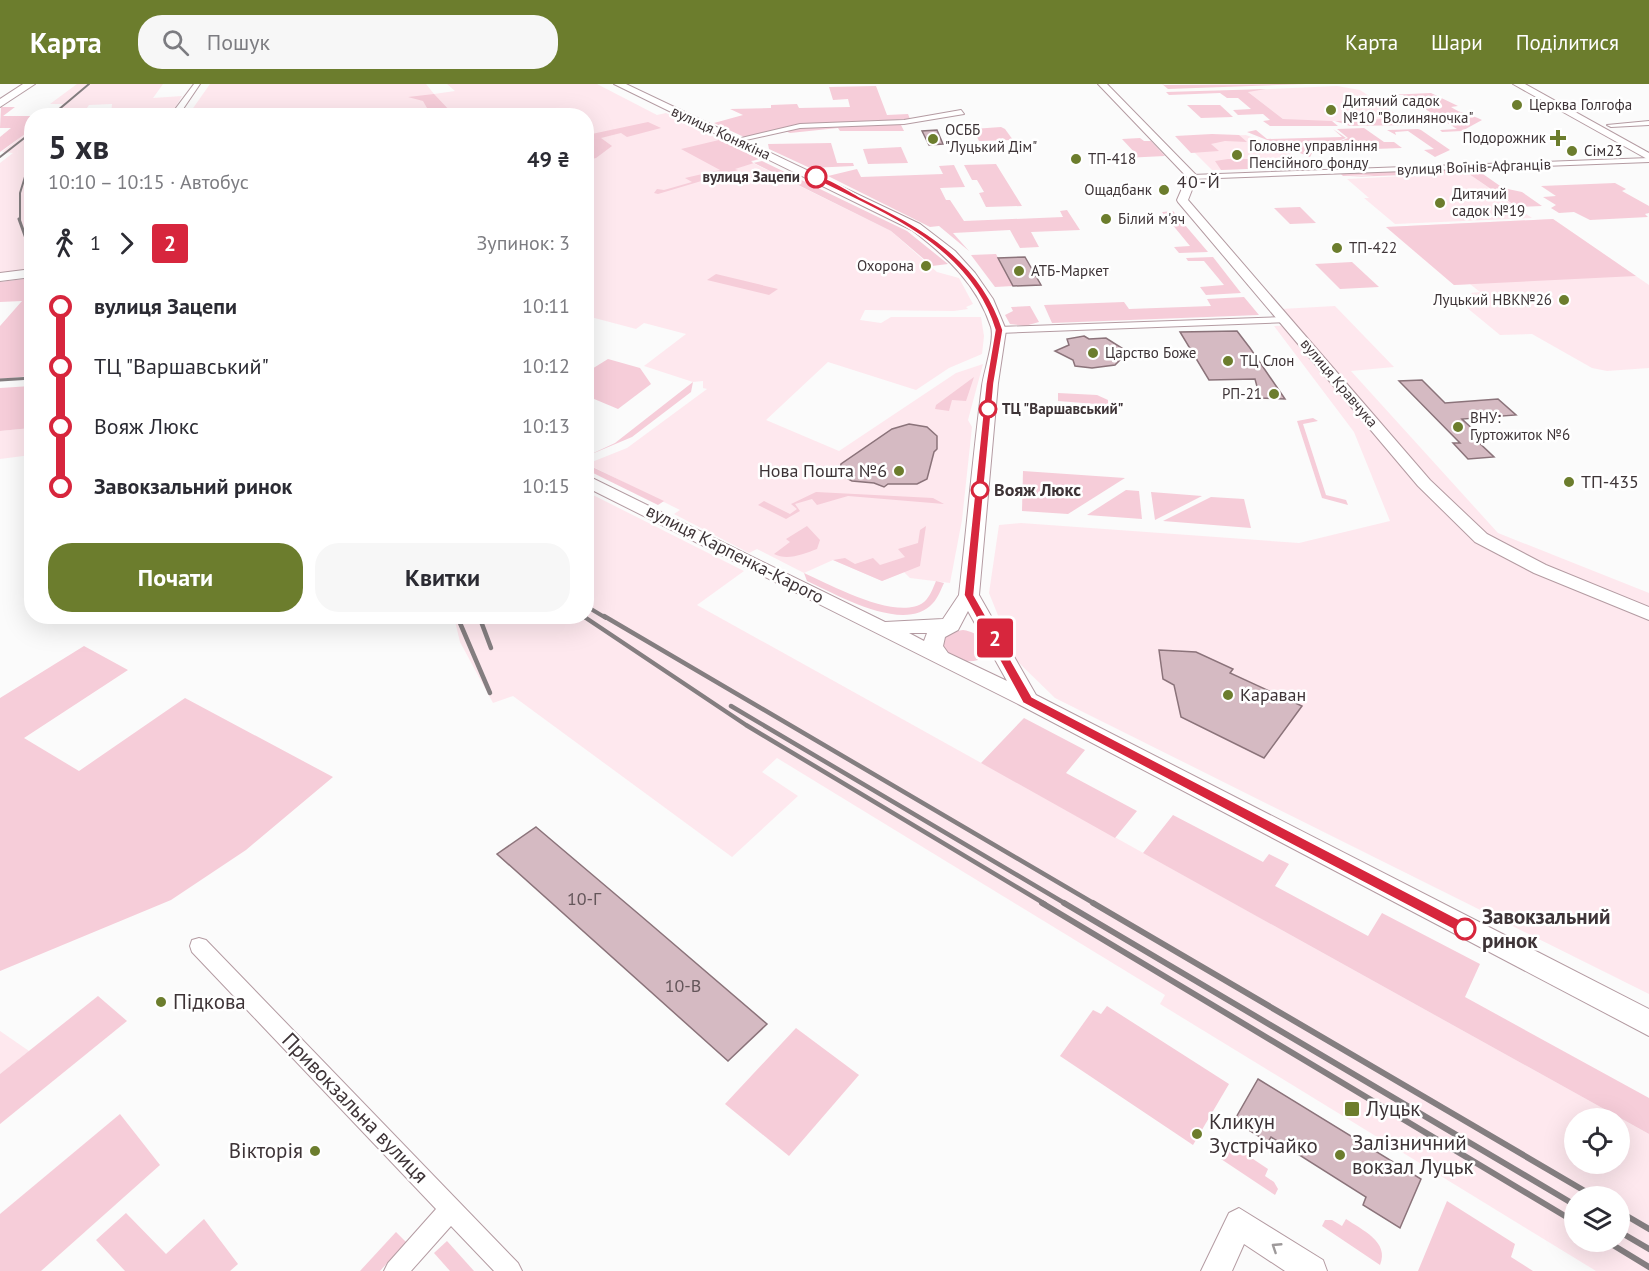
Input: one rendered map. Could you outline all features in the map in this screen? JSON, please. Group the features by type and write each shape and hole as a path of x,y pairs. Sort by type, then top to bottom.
{"main road":[{"path":"0,104 30,84"},
{"name":"вулиця Конякіна","path":"619,84 916,227 951,254 970,276 986,299 999,330"},
{"path":"1518,84 1649,159"},
{"path":"1536,84 1649,146"},
{"path":"0,277 24,274"},
{"path":"883,628 948,626 962,624 977,626 993,637 997,652 988,662 973,666 948,661 933,646 936,634 948,626 969,595 990,383 999,330"},
{"name":"вулиця Карпенка-Карого","path":"594,484 1028,700"},
{"path":"969,595 1028,700 1649,1023"}],"street":[{"path":"180,108 197,84"},
{"path":"1102,84 1192,177"},
{"path":"737,140 800,126 904,122 961,112"},
{"path":"1611,125 1649,123"},
{"name":"вулиця Воїнів-Афганців","path":"1192,177 1649,159"},
{"name":"вулиця Кравчука","path":"1192,177 1182,200 1424,483 1481,538 1540,569 1649,614"},
{"path":"999,330 1285,320"},
{"name":"Привокзальна вулиця","path":"199,946 510,1271"},
{"path":"396,1271 451,1209"},
{"path":"1216,1271 1239,1223 1312,1271"}],"shaded area":[{"path":"77,84 163,84 153,98 182,96 175,108 112,108 112,104 89,105 87,108 58,108 63,104 50,104"},
{"path":"210,84 426,84 434,94 455,91 447,84 597,84 657,115 666,113 759,159 751,162 891,231 937,272 959,278 973,304 966,307 968,309 954,311 865,310 860,320 881,323 891,317 981,317 984,336 982,354 949,368 916,390 828,362 766,420 839,451 956,373 983,364 968,420 972,427 962,520 950,583 910,578 904,572 882,581 833,560 804,573 757,549 749,553 674,514 680,510 594,467 594,461 627,448 707,389 703,388 703,381 693,382 644,366 686,334 644,323 636,329 594,318 594,108 193,108"},
{"path":"1162,84 1164,85 1306,84 1168,89"},
{"path":"876,86 887,115 908,114 910,119 798,124 744,137 714,123 743,115 730,109 771,108 771,105 797,104 799,108 850,107 848,99 833,100 829,87"},
{"name":"Дитячий садок №10 \"Волиняночка\"","path":"1337,86 1360,90 1402,118 1307,122 1283,119 1248,92 1249,90"},
{"path":"1266,89 1248,92 1283,119 1332,121 1338,126 1270,126 1263,121 1270,120 1263,114 1238,115 1233,110 1251,109 1238,98 1227,98 1220,93 1169,95 1166,92"},
{"path":"1431,93 1458,106 1451,107 1482,120 1462,131 1442,132 1440,130 1457,129 1403,95 1387,95"},
{"path":"434,94 447,108 427,108 423,101 408,97"},
{"path":"1187,105 1220,105 1233,117 1201,118"},
{"path":"1,107 15,107 3,116 24,116 24,135 0,152 0,137 11,128 0,128"},
{"path":"1404,118 1414,125 1350,126 1335,121"},
{"path":"648,122 661,128 627,137 621,133 601,138 612,146 594,158 594,134"},
{"path":"900,123 904,131 840,131 838,128 790,133 785,131 801,127"},
{"path":"1001,127 1013,140 979,141 973,129"},
{"path":"1364,128 1384,142 1394,142 1402,148 1317,151 1348,138 1337,129"},
{"path":"1333,129 1346,138 1313,151 1310,157 1247,132 1256,130 1267,139 1342,137"},
{"path":"1418,129 1450,150 1435,157 1424,150 1434,149 1408,131 1395,132 1396,135 1387,130"},
{"path":"24,135 24,270 0,273 0,163 13,153 2,152"},
{"path":"1239,135 1247,142 1225,141 1211,144 1219,151 1191,153 1175,136"},
{"path":"1246,135 1287,150 1301,162 1313,161 1324,171 1312,171 1307,167 1212,170 1180,138"},
{"path":"1140,138 1144,141 1151,141 1165,156 1124,158 1122,156 1136,154 1122,139"},
{"path":"719,140 759,159 751,161 753,163 762,161 907,231 948,264 932,266 891,231 754,163 658,194 654,193 657,189 664,190 692,182 685,178 720,170 681,149"},
{"path":"831,143 837,163 853,163 854,166 810,168 769,149 768,144"},
{"path":"901,147 908,163 868,164 863,149"},
{"path":"1286,159 1300,167 1221,170 1215,161"},
{"path":"996,164 1022,206 986,207 979,193 984,192 977,180 972,180 964,165"},
{"path":"954,165 965,187 940,188 946,200 950,200 964,221 1063,217 1060,211 1067,210 1080,230 1031,232 1039,247 1020,248 1010,230 953,233 969,251 939,226 930,227 828,176 857,169 861,177 943,174 939,166"},
{"path":"1466,169 1483,174 1503,188 1522,192 1542,206 1517,207 1469,174 1349,177 1374,175 1343,176 1340,173"},
{"name":"Дитячий садок №19","path":"1469,174 1532,218 1395,224 1364,198 1369,198 1347,179"},
{"path":"1615,183 1626,189 1622,191 1649,206 1649,213 1645,214 1648,217 1590,220 1574,212 1559,213 1551,208 1556,205 1543,197 1556,196 1541,186"},
{"path":"1300,207 1316,223 1290,224 1274,208"},
{"path":"1173,211 1208,252 1179,253 1174,247 1190,246 1162,212"},
{"name":"Луцький НВК№26","path":"1553,219 1649,285 1649,368 1607,371 1592,368 1532,334 1500,335 1466,307 1485,306 1471,293 1480,292 1470,284 1454,285 1386,227"},
{"path":"1553,219 1636,276 1454,285 1386,227"},
{"path":"996,254 1013,286 995,287 971,255"},
{"path":"1213,257 1241,293 1206,295 1200,287 1224,285 1204,261 1188,261 1186,258"},
{"path":"1352,262 1379,287 1340,289 1315,264"},
{"path":"716,274 778,289 769,295 707,280"},
{"path":"24,279 24,377 0,379 0,326 22,301 0,302 0,282"},
{"path":"1244,297 1259,315 1052,323 1044,305 1124,302 1129,309 1211,306 1207,299"},
{"path":"1030,306 1039,322 1025,326 1010,324 1005,315 1013,311 1011,307"},
{"name":"Завокзальний ринок","path":"1335,306 1394,367 1351,371 1498,533 1649,593 1649,994 1055,698 1016,660 989,593 999,525 1021,523 1299,543 1390,521 1354,432 1274,326 1294,325 1281,309"},
{"path":"608,359 640,368 651,384 618,409 594,399 594,368"},
{"path":"974,377 966,401 952,400 949,411 935,409 936,405"},
{"path":"693,382 691,392 632,437 594,453 615,443"},
{"path":"24,386 24,429 0,431 0,388"},
{"path":"1058,393 1097,395 1108,400 1108,405 1058,401"},
{"path":"1313,418 1318,421 1303,424 1326,495 1346,500 1348,505 1322,498 1297,421"},
{"path":"24,429 24,456 0,459 0,431"},
{"path":"594,468 664,501 658,505 594,473"},
{"path":"1023,471 1125,478 1068,514 1022,511"},
{"path":"1126,490 1139,491 1142,519 1087,515"},
{"path":"816,492 933,498 944,504 848,496 817,505 812,499 795,504 800,511 786,519 758,505 764,501 790,514 797,509 791,504"},
{"path":"1151,492 1202,496 1155,520"},
{"path":"594,496 744,571 697,605 1602,1108 1564,1108 1564,1174 1630,1174 1630,1123 1649,1134 1649,1271 1596,1271 1565,1252 1630,1252 1630,1186 1564,1186 1564,1251 1160,1004 1165,995 777,758 762,772 798,796 732,857 513,696 493,703 460,642 456,624 594,624"},
{"path":"1211,497 1244,499 1251,528 1163,521"},
{"path":"807,526 820,540 817,549 790,557 774,554 790,542 786,539"},
{"path":"926,526 920,566 882,581 833,560 845,558 855,564 873,558 880,565 905,557 898,549 918,543 920,530"},
{"path":"804,573 864,600 898,608 912,607 924,602 936,581 944,583 933,603 921,612 906,615 888,614 852,602 807,581"},
{"path":"963,630 976,634 987,642 989,652 986,656 968,661 951,656 943,644 945,638 951,633"},
{"path":"84,646 128,670 24,738 79,771 185,698 333,777 246,850 171,900 0,971 0,698"},
{"path":"1024,718 1085,750 1066,773 1137,811 1115,838 981,763"},
{"path":"1173,815 1263,862 1269,854 1289,864 1275,886 1368,936 1382,913 1480,964 1465,997 1649,1098 1649,1134 1630,1123 1630,1108 1602,1108 1143,853"},
{"path":"98,996 127,1021 0,1124 0,1074"},
{"path":"1107,1006 1229,1084 1193,1145 1060,1056 1093,1010 1101,1014"},
{"path":"796,1028 859,1075 789,1156 725,1104"},
{"path":"0,1031 29,1051 0,1074"},
{"path":"120,1114 160,1165 41,1271 0,1271 0,1214"},
{"path":"1233,1149 1244,1153 1268,1169 1265,1176 1274,1182 1278,1189 1275,1195 1221,1159 1226,1151"},
{"path":"1447,1201 1515,1244 1511,1257 1533,1271 1418,1271"},
{"path":"126,1213 166,1254 204,1219 238,1264 230,1271 125,1271 96,1240"},
{"path":"1346,1219 1378,1243 1382,1257 1380,1265 1322,1226 1325,1220 1332,1220 1342,1226"},
{"path":"396,1232 406,1242 380,1271 360,1271"},
{"path":"447,1241 474,1271 450,1271 434,1253"}],"building":[{"name":"ОСББ \"Луцький Дім\"","path":"937,130 943,144 929,145 922,131"},
{"name":"АТБ-Маркет","path":"1025,257 1041,285 1013,286 998,258"},
{"name":"ТЦ Слон","path":"1237,331 1285,399 1260,398 1255,379 1209,380 1180,332"},
{"name":"Царство Боже","path":"1084,336 1089,339 1106,338 1128,352 1115,365 1092,368 1075,366 1073,360 1055,351 1069,345 1067,339"},
{"name":"ВНУ: Гуртожиток №6","path":"1422,380 1445,403 1498,399 1516,415 1462,419 1479,435 1472,436 1494,457 1468,459 1453,443 1460,443 1399,381"},
{"path":"909,424 927,427 937,436 937,449 934,452 927,479 917,484 888,484 884,487 874,483 852,481 839,474 841,464 892,429"},
{"name":"Караван","path":"1159,650 1196,652 1233,669 1230,673 1302,706 1264,758 1181,717 1174,685 1163,679"},
{"path":"536,827 767,1024 728,1061 497,854"},
{"name":"Залізничний вокзал Луцьк","path":"1258,1079 1421,1179 1400,1228 1363,1205 1366,1197 1271,1137 1268,1142 1234,1121"}],"railway":[{"path":"60,108 89,84"},
{"path":"0,157 24,138"},
{"path":"20,220 20,193 24,180"},
{"path":"19,219 24,233"},
{"path":"0,380 24,378"},
{"path":"594,611 606,618"},
{"path":"604,616 1095,904"},
{"path":"594,623 746,725 1045,904"},
{"path":"460,624 490,693"},
{"path":"482,624 491,648"},
{"path":"731,706 1066,904"},
{"path":"1042,903 1564,1215"},
{"path":"1064,903 1564,1198"},
{"path":"1093,903 1576,1186"},
{"path":"1630,1218 1649,1229"},
{"path":"1630,1238 1649,1249"},
{"path":"1624,1252 1649,1267"}],"bus line":[{"name":"2","path":"816,177 916,227 951,254 986,299 996,322 999,330 990,383 969,595 997,641 1028,700 1465,929"}],"place":[{"name":"Церква Голгофа","path":"1517,105"},
{"name":"Дитячий садок №10 \"Волиняночка\"","path":"1331,110"},
{"name":"Подорожник","path":"1558,138"},
{"name":"ОСББ \"Луцький Дім\"","path":"933,139"},
{"name":"Сім23","path":"1572,151"},
{"name":"Головне управління Пенсійного фонду","path":"1237,155"},
{"name":"ТП-418","path":"1076,159"},
{"name":"вулиця Зацепи","path":"816,177"},
{"name":"Ощадбанк","path":"1164,190"},
{"name":"Дитячий садок №19","path":"1440,203"},
{"name":"Білий м'яч","path":"1106,219"},
{"name":"ТП-422","path":"1337,248"},
{"name":"Охорона","path":"926,266"},
{"name":"АТБ-Маркет","path":"1019,271"},
{"name":"Луцький НВК№26","path":"1564,300"},
{"name":"Царство Боже","path":"1093,353"},
{"name":"ТЦ Слон","path":"1228,361"},
{"name":"РП-21","path":"1274,394"},
{"name":"ТЦ \"Варшавський\"","path":"988,409"},
{"name":"ВНУ: Гуртожиток №6","path":"1458,427"},
{"name":"Нова Пошта №6","path":"899,471"},
{"name":"ТП-435","path":"1569,482"},
{"name":"Вояж Люкс","path":"980,490"},
{"name":"Караван","path":"1228,695"},
{"name":"Завокзальний ринок","path":"1465,929"},
{"name":"Підкова","path":"161,1002"},
{"name":"Луцьк","path":"1352,1109"},
{"name":"Кликун Зустрічайко","path":"1197,1134"},
{"name":"Вікторія","path":"315,1151"},
{"name":"Залізничний вокзал Луцьк","path":"1340,1155"}],"district":[{"name":"40-Й","path":"1199,182"}]}
